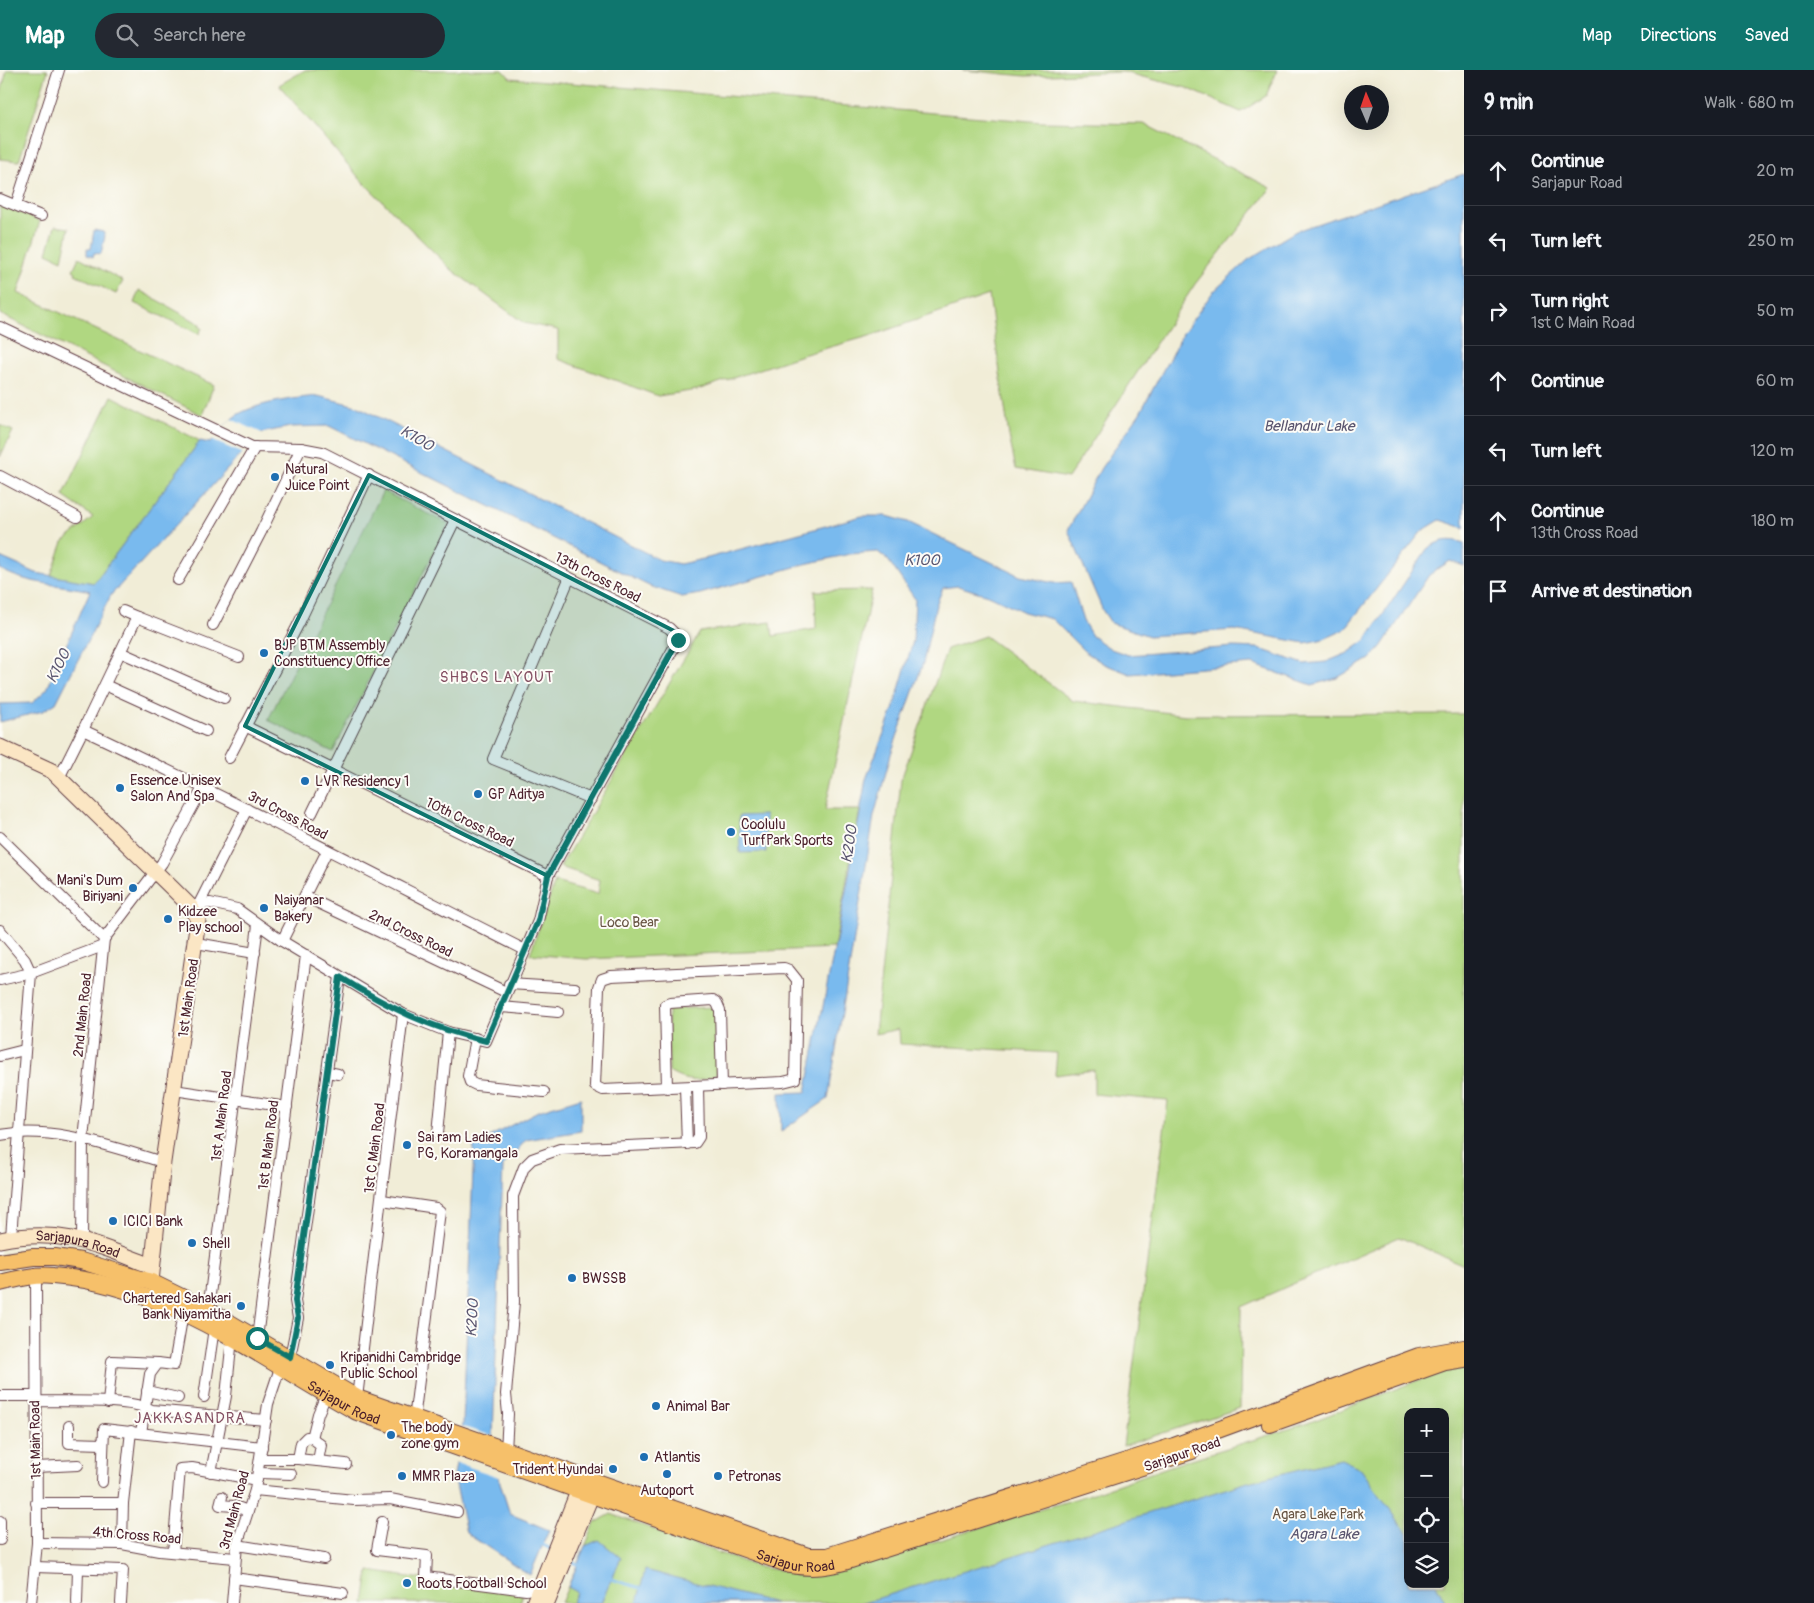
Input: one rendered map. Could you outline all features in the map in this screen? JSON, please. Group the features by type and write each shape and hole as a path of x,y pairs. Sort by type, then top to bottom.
{"main road":[{"name":"Sarjapura Road","path":"0,1262 55,1257 152,1274"},
{"name":"Sarjapur Road","path":"152,1274 208,1310 257,1338 326,1395 357,1412 503,1454 790,1565 809,1568 833,1566 1414,1372 1445,1362 1464,1359"},
{"name":"Sarjapur Road","path":"36,1276 80,1280 148,1298 183,1313 251,1348 285,1362 357,1398 414,1420 455,1440"},
{"path":"0,1283 36,1276"},
{"name":"Sarjapur Road","path":"1120,1469 1419,1356 1464,1348"}],"street":[{"path":"16,204 59,70"},
{"path":"0,199 16,204 41,216"},
{"path":"0,327 254,447 178,580"},
{"name":"13th Cross Road","path":"254,447 301,448 322,452 669,628 678,637 548,876 538,921 508,988 489,1037 486,1041 475,1038"},
{"path":"214,624 262,532 301,448"},
{"path":"0,476 77,517"},
{"path":"229,758 298,625 369,476"},
{"path":"312,813 455,520"},
{"path":"569,578 493,759 591,799"},
{"path":"123,611 239,656"},
{"path":"59,778 84,730 136,617"},
{"path":"120,652 224,698"},
{"path":"105,686 206,731"},
{"name":"10th Cross Road","path":"245,726 548,876"},
{"name":"3rd Cross Road","path":"84,730 204,786 525,950"},
{"name":"1st Main Road","path":"0,746 48,767 155,872 195,905 198,920 196,943 163,1162 152,1274"},
{"path":"0,980 31,973 104,942 155,872 204,786"},
{"path":"195,905 247,809"},
{"path":"0,837 104,942"},
{"path":"282,941 328,851"},
{"name":"2nd Cross Road","path":"306,897 508,988"},
{"path":"195,905 210,903 237,909 258,926 403,1014 448,1032 475,1038 468,1076 470,1082 544,1092"},
{"name":"1st A Main Road","path":"208,1310 258,926"},
{"path":"0,930 25,960 31,973 19,1132 6,1238"},
{"name":"2nd Main Road","path":"82,1240 83,1139 104,942"},
{"path":"196,943 255,953"},
{"name":"1st B Main Road","path":"257,1338 306,955"},
{"path":"790,970 797,980 795,1079 783,1082 722,1085 603,1090 595,1086 599,987 602,979 631,975 790,970"},
{"name":"3rd Main Road","path":"232,1603 237,1545 257,1481 272,1390 285,1362 298,1318 295,1301 333,1073 340,977"},
{"path":"508,988 575,988"},
{"path":"667,1088 666,1005 670,1003 713,1000 717,1003 720,1010 722,1085"},
{"path":"501,1007 558,1012"},
{"name":"1st C Main Road","path":"357,1398 403,1014"},
{"path":"438,1133 448,1032"},
{"path":"0,1056 24,1050"},
{"path":"685,1086 687,1144"},
{"path":"503,1454 508,1414 506,1394 514,1302 513,1196 524,1167 532,1159 560,1149 695,1143 699,1137 698,1086"},
{"path":"174,1090 286,1107"},
{"path":"0,1135 19,1132 83,1139 163,1162"},
{"path":"382,1200 436,1208 440,1211 414,1420"},
{"name":"Sarjapura Road","path":"6,1238 58,1235 82,1240 152,1274"},
{"name":"1st Main Road","path":"31,1603 37,1543 36,1276"},
{"path":"108,1403 112,1360 174,1365 183,1313"},
{"path":"204,1397 214,1328"},
{"path":"211,1472 222,1416 232,1338"},
{"path":"122,1544 123,1503 136,1432 145,1406 150,1374 158,1363"},
{"path":"147,1391 178,1398"},
{"path":"312,1438 318,1414 326,1395"},
{"path":"0,1396 145,1406 152,1410 266,1420"},
{"path":"69,1426 69,1443 103,1444"},
{"path":"102,1482 104,1429 262,1447"},
{"path":"298,1459 301,1443 306,1437 312,1438 321,1445 318,1461"},
{"path":"261,1459 298,1459 346,1464"},
{"path":"36,1467 78,1465"},
{"path":"173,1552 180,1469 192,1468 354,1500 390,1499 457,1512"},
{"path":"257,1481 291,1474"},
{"path":"534,1603 546,1585 588,1487"},
{"path":"222,1497 220,1505 234,1506 248,1511"},
{"path":"36,1502 123,1503"},
{"path":"0,1521 0,1540"},
{"path":"382,1522 377,1550 427,1556 426,1577 526,1590 546,1585"},
{"name":"4th Cross Road","path":"37,1543 122,1544 173,1552 235,1558"},
{"path":"237,1545 324,1559"},
{"path":"35,1567 123,1570 122,1603"},
{"path":"77,1603 78,1569"},
{"path":"234,1578 343,1593"},
{"path":"546,1585 547,1603"}],"highlighted area":[{"path":"369,475 676,632 678,640 548,876 245,726"}],"green space":[{"path":"7,70 48,70 19,161 0,159 0,97"},
{"path":"305,70 503,70 510,78 1042,122 1144,124 1271,188 1195,284 1068,478 1016,469 1009,436 989,295 873,335 802,355 697,390 658,396 558,359 558,330 524,323 452,270 361,180 279,85"},
{"path":"962,70 1277,70 1266,96 1241,112 1187,88 1123,72 1026,76"},
{"path":"0,204 40,221 18,293 214,385 202,415 0,314"},
{"path":"55,226 69,228 62,260 47,253"},
{"path":"79,257 123,281 116,294 75,274 76,272 73,270"},
{"path":"139,290 200,324 199,326 202,328 199,334 134,303"},
{"path":"112,396 200,441 94,583 51,576 63,542 93,517 63,496"},
{"path":"0,425 13,431 0,457"},
{"path":"383,491 448,524 333,752 268,720"},
{"name":"Loco Bear","path":"872,590 825,810 860,810 834,948 586,959 530,954 555,882 598,894 600,880 560,867 700,632 771,622 773,636 816,629 815,591"},
{"path":"985,636 1073,701 1186,715 1464,714 1464,1265 1399,1237 1241,1307 1240,1408 1123,1446 1168,1101 1094,1094 1094,1070 1055,1075 1057,1053 900,1044 899,1029 875,1034 901,780 947,649"},
{"path":"715,1007 718,1073 706,1079 687,1080 669,1072 668,1009"},
{"name":"Agara Lake Park","path":"1464,1367 1464,1603 561,1603 595,1523 611,1514 758,1567 804,1574 834,1572 1085,1496 1185,1461 1308,1423 1447,1369"},
{"name":"Roots Football School","path":"369,1571 523,1594 520,1603 364,1603"}],"water":[{"name":"Bellandur Lake","path":"1464,174 1464,528 1440,520 1422,531 1344,630 1324,639 1305,643 1234,630 1149,636 1111,623 1103,611 1068,530 1101,468 1140,413 1183,333 1213,292 1248,260 1296,231"},
{"path":"94,230 103,232 105,236 101,254 94,253 93,257 87,255 87,248 91,249"},
{"name":"K100","path":"318,396 357,406 660,560 680,564 708,558 862,516 887,516 908,522 1020,576 1054,583 1071,582 1083,621 1092,636 1111,649 1128,655 1234,647 1257,648 1304,664 1326,662 1348,653 1366,640 1427,549 1444,541 1464,543 1464,566 1450,561 1429,575 1381,647 1370,659 1337,678 1312,685 1252,664 1130,674 1104,664 1084,651 1052,619 1024,612 991,596 958,586 943,588 936,605 923,663 891,754 874,816 828,1099 781,1131 780,1093 806,1092 866,779 893,710 913,641 915,599 888,560 878,552 850,554 805,564 700,594 682,597 649,586 329,426 290,427 261,433 111,595 56,703 43,711 0,722 0,704 32,703 47,689 90,591 33,581 11,574 0,569 0,557 36,573 94,583 200,441 210,443 234,417 252,408 275,402"},
{"path":"765,815 766,852 740,853 739,816"},
{"path":"581,1098 581,1131 526,1140 503,1166 493,1435 500,1483 510,1514 549,1530 530,1575 466,1533 454,1475 463,1424 474,1145 538,1111"},
{"name":"Agara Lake","path":"1341,1459 1360,1468 1404,1528 1404,1588 1438,1588 1446,1603 863,1603 1248,1482"},
{"path":"599,1540 621,1558 601,1603 572,1603 577,1592 568,1587 585,1546"},
{"path":"645,1570 775,1603 637,1603"}],"pier":[{"path":"231,419 264,434 244,454 211,440"},
{"path":"460,1426 496,1437 502,1478 454,1462"}],"waterway":[{"name":"K200","path":"539,1543 551,1549"},
{"name":"K200","path":"569,1560 581,1566"},
{"name":"K200","path":"607,1578 644,1589"}],"place":[{"name":"Natural Juice Point","path":"275,477"},
{"name":"BJP BTM Assembly Constituency Office","path":"264,653"},
{"name":"LVR Residency 1","path":"305,781"},
{"name":"Essence Unisex Salon And Spa","path":"120,788"},
{"name":"GP Aditya","path":"478,794"},
{"name":"Coolulu TurfPark Sports","path":"731,832"},
{"name":"Mani's Dum Biriyani","path":"133,888"},
{"name":"Naiyanar Bakery","path":"264,908"},
{"name":"Kidzee Play school","path":"168,919"},
{"name":"Sai ram Ladies PG, Koramangala","path":"407,1145"},
{"name":"ICICI Bank","path":"113,1221"},
{"name":"Shell","path":"192,1243"},
{"name":"BWSSB","path":"572,1278"},
{"name":"Chartered Sahakari Bank Niyamitha","path":"241,1306"},
{"name":"Kripanidhi Cambridge Public School","path":"330,1365"},
{"name":"Animal Bar","path":"656,1406"},
{"name":"The body zone gym","path":"391,1435"},
{"name":"Atlantis","path":"644,1457"},
{"name":"Trident Hyundai","path":"613,1469"},
{"name":"Autoport","path":"667,1474"},
{"name":"MMR Plaza","path":"402,1476"},
{"name":"Petronas","path":"718,1476"},
{"name":"Roots Football School","path":"407,1583"}],"district":[{"name":"SHBCS LAYOUT","path":"497,677"},
{"name":"JAKKASANDRA","path":"190,1418"}],"route":[{"path":"257,1338 290,1357 298,1318 295,1301 340,977 403,1014 423,1023 448,1032 486,1041 538,921 548,876 678,640"}]}
